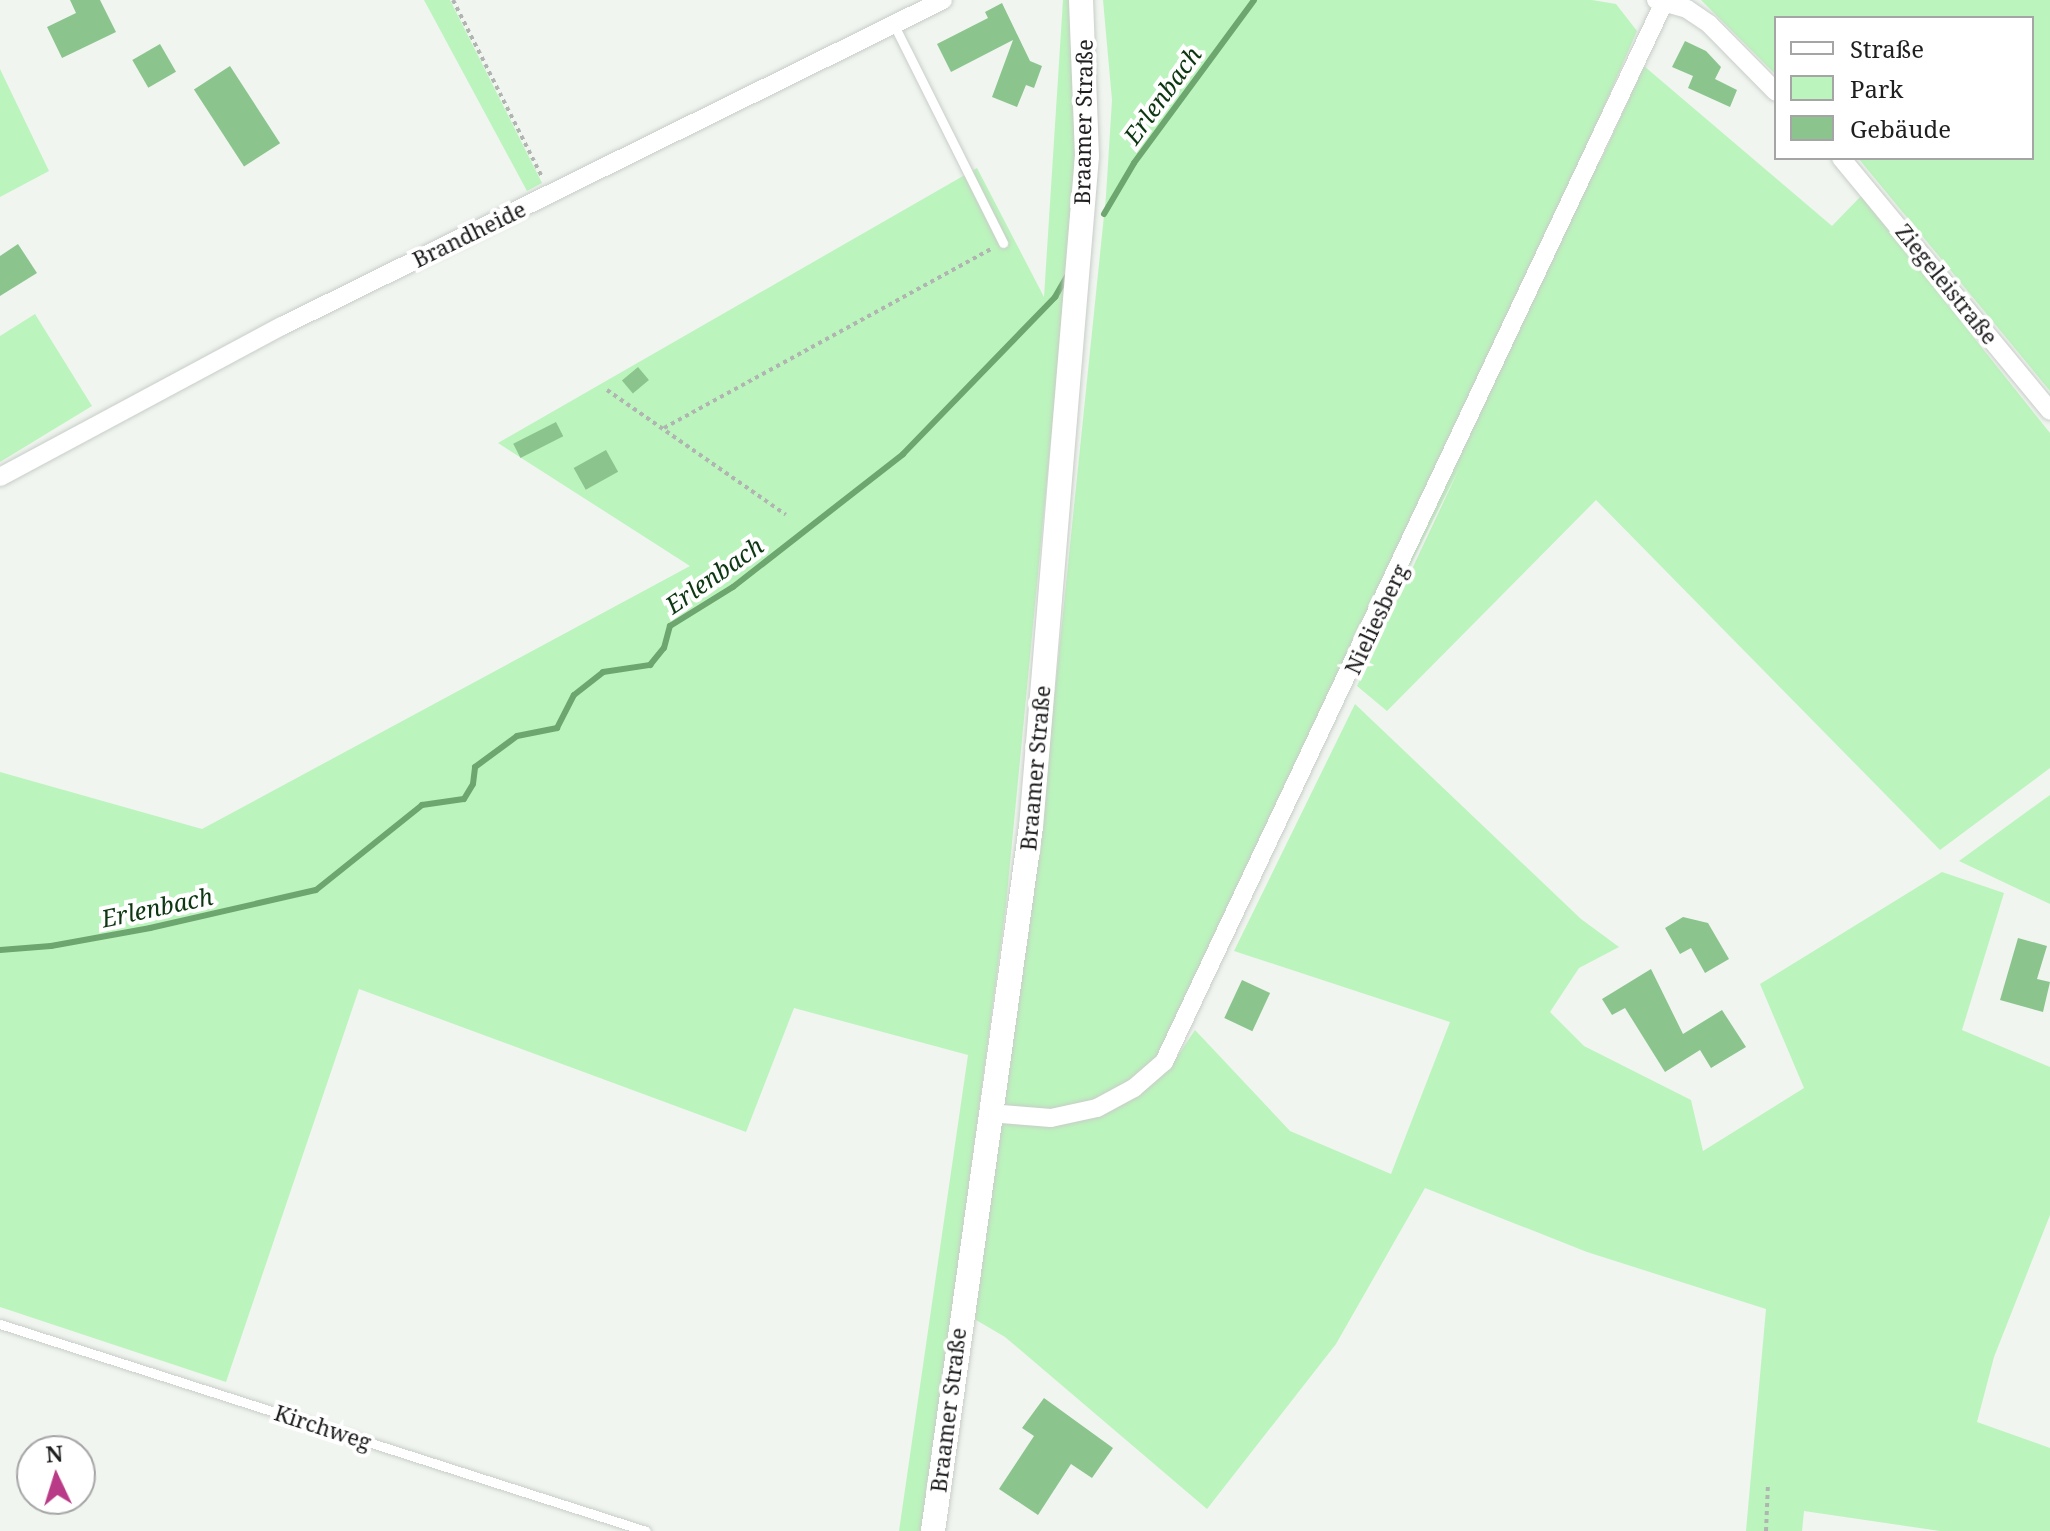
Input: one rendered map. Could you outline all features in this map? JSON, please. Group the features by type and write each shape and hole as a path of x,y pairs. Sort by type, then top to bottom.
{"street":[{"name":"Brandheide","path":"0,477 109,414 943,0"},
{"name":"Braamer Straße","path":"933,1531 1031,827 1084,203 1088,92 1081,0"},
{"name":"Nieliesberg","path":"989,1113 1051,1118 1097,1108 1134,1088 1164,1062 1662,0"},
{"path":"1662,0 1709,24 1774,90"},
{"name":"Ziegeleistraße","path":"1843,160 2050,411"}],"lane":[{"path":"893,23 1003,243"},
{"name":"Kirchweg","path":"0,1324 646,1531"}],"path":[{"path":"453,0 550,193"},
{"path":"664,428 1003,243"},
{"path":"607,390 786,515"},
{"path":"1766,1531 1768,1484"}],"green space":[{"path":"424,0 450,0 542,183 527,191"},
{"path":"1063,0 1072,0 1077,170 1006,905 923,1531 899,1531 968,1055 794,1008 746,1132 359,989 226,1382 0,1307 0,772 202,829 690,566 498,443 977,168 1044,297"},
{"path":"1103,0 1592,0 1616,4 1637,31 1581,160 1600,162 1644,66 1832,226 1861,196 2050,433 2050,768 1940,850 1596,500 1387,711 1357,686 1460,467 1160,1057 1131,1083 1051,1125 1171,1066 1195,1030 1290,1131 1391,1174 1450,1022 1234,951 1355,704 1581,919 1619,947 1579,968 1550,1012 1584,1046 1691,1100 1703,1151 1804,1088 1760,984 1942,872 2004,893 1962,1030 2050,1067 2050,1215 1994,1357 1977,1422 2050,1448 2050,1531 1940,1531 1804,1511 1802,1531 1746,1531 1766,1309 1587,1252 1425,1188 1336,1344 1207,1509 1005,1337 971,1317 1041,827 1106,196 1112,100"},
{"path":"1701,0 2050,0 2050,391 1860,160 2034,160 2034,16 1774,16 1774,73"},
{"path":"0,69 49,171 0,197"},
{"path":"35,314 92,406 0,462 0,336"},
{"path":"2050,795 2050,904 1959,861"}],"building":[{"path":"70,0 100,0 116,32 62,58 47,27 76,13"},
{"path":"1002,3 1030,61 1042,66 1034,88 1026,85 1017,107 992,97 1013,40 951,72 937,44 988,18 985,12"},
{"path":"1685,41 1706,51 1721,67 1715,79 1737,90 1730,107 1688,88 1693,76 1672,67"},
{"path":"160,44 176,72 148,88 132,60"},
{"path":"230,66 280,143 244,167 194,89"},
{"path":"18,244 37,273 0,296 0,256"},
{"path":"638,367 649,380 633,394 622,380"},
{"path":"556,422 563,436 520,458 513,444"},
{"path":"606,450 618,472 586,490 574,468"},
{"path":"1683,917 1708,923 1729,959 1705,973 1691,948 1680,954 1665,928"},
{"path":"2018,938 2047,946 2037,979 2050,982 2043,1012 2000,1000"},
{"path":"1651,969 1683,1034 1722,1010 1746,1047 1711,1068 1700,1050 1665,1072 1625,1008 1612,1015 1602,999"},
{"path":"1242,980 1270,993 1252,1031 1224,1018"},
{"path":"1044,1398 1113,1448 1092,1478 1071,1464 1038,1515 999,1489 1034,1436 1022,1428"}],"waterway":[{"name":"Erlenbach","path":"1104,214 1134,163 1254,0"},
{"name":"Erlenbach","path":"0,950 51,946 150,928 316,890 422,805 464,799 473,784 475,767 517,736 557,728 574,695 603,672 650,665 664,648 670,626 733,587 903,454 1055,297 1067,276"}]}
